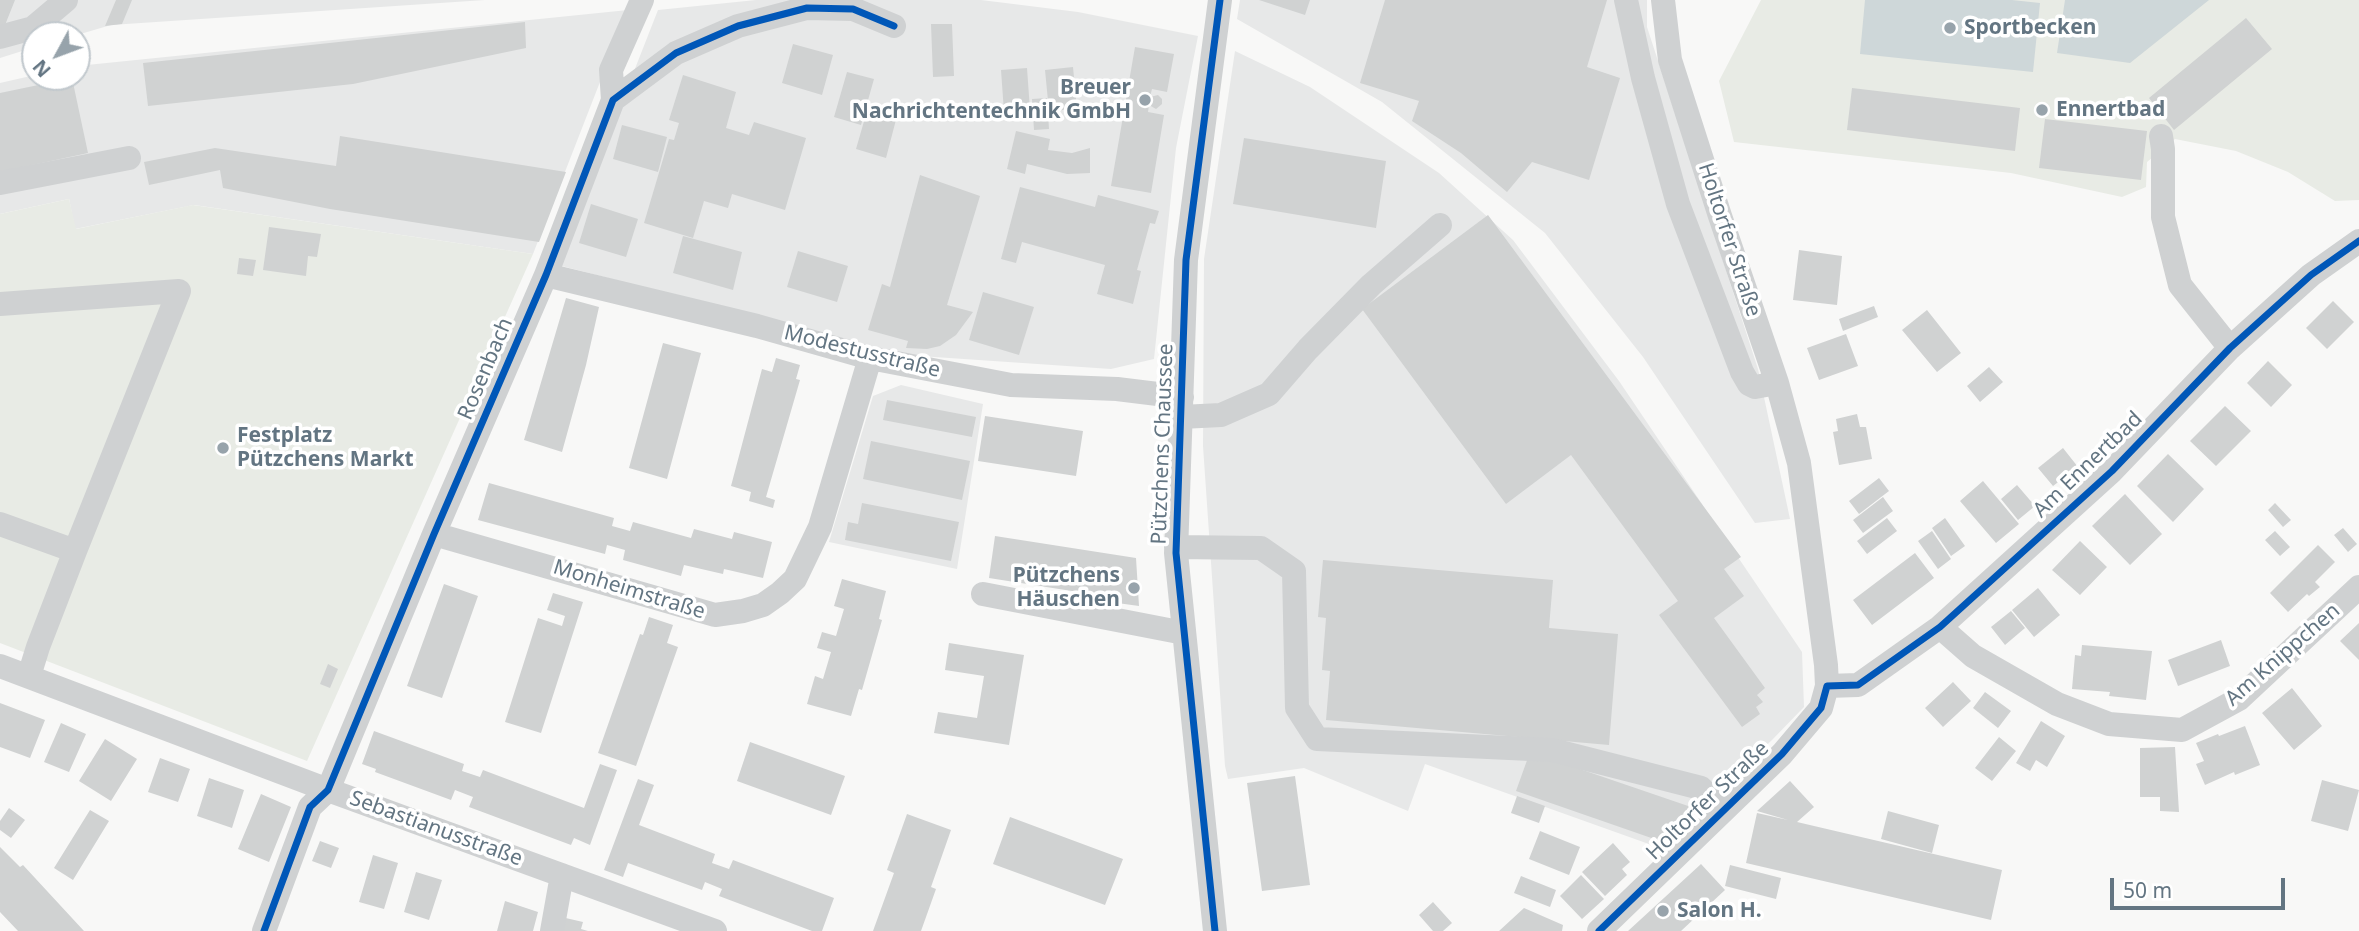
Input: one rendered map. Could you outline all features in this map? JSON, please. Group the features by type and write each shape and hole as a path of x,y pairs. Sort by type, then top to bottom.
{"street":[{"path":"0,37 33,27 66,0"},
{"name":"Rosenbach","path":"264,931 310,807 328,790 434,534 546,275 613,100 611,70 642,0"},
{"name":"Pützchens Chaussee","path":"1215,931 1176,547 1186,260 1220,0"},
{"path":"1626,0 1643,78 1678,204 1738,360 1749,384 1755,387 1777,383"},
{"name":"Holtorfer Straße","path":"1599,931 1782,754 1821,708 1827,685 1800,463 1777,383 1670,60 1663,0"},
{"path":"613,100 676,53 738,26 807,8 853,9 894,26"},
{"path":"2161,136 2163,218 2180,285 2230,348"},
{"path":"0,183 129,158"},
{"name":"Modestusstraße","path":"546,275 744,323 870,358 1011,385 1117,389 1221,415 1269,394 1308,349 1371,285 1440,225"},
{"name":"Am Ennertbad","path":"1827,685 1858,685 1940,627 2112,471 2230,348 2311,275 2359,241"},
{"path":"0,304 179,291 75,551 29,676"},
{"name":"Monheimstraße","path":"434,534 715,615 763,605 795,579 820,527 870,358"},
{"path":"0,524 75,551"},
{"path":"1176,547 1261,548 1294,571 1297,708 1317,739 1552,750 1701,788 1721,813"},
{"name":"Am Knippchen","path":"1940,627 1973,656 2057,704 2109,724 2182,730 2239,699 2359,587"},
{"path":"983,594 1184,633"},
{"name":"Sebastianusstraße","path":"0,666 328,790 715,931"},
{"path":"552,931 562,875"}],"shaded area":[{"path":"0,0 485,0 111,25 91,31 91,21 21,21 21,51 0,58"},
{"path":"756,0 981,0 1078,12 1198,36 1176,148 1154,359 1111,369 905,355 558,265 658,10"},
{"path":"1240,0 1647,0 1647,27 1758,369 1790,519 1755,523 1643,357 1545,233 1382,102 1237,19"},
{"name":"Ennertbad","path":"1761,0 2359,0 2359,200 2335,201 2288,172 2236,151 2175,139 2147,162 2146,187 2122,197 2011,173 1734,142 1719,81"},
{"name":"Sportbecken","path":"1865,0 2012,0 2040,3 2033,72 1860,54"},
{"path":"2065,0 2209,0 2130,63 2057,53"},
{"path":"628,10 533,254 194,205 75,229 69,199 0,214 0,83 21,78 21,91 91,91 91,65"},
{"path":"1235,51 1310,87 1439,173 1513,240 1619,381 1802,652 1804,707 1660,848 1425,764 1408,811 1304,768 1228,779 1203,446 1204,259"},
{"name":"Festplatz Pützchens Markt","path":"69,199 76,229 193,205 533,254 307,761 0,643 0,214"},
{"path":"901,385 983,404 957,569 829,542 873,396"}],"building":[{"path":"0,0 15,0 3,30 0,29"},
{"path":"116,0 132,0 122,24 105,26"},
{"path":"1259,0 1310,0 1305,15"},
{"path":"1385,0 1607,0 1587,67 1620,78 1589,180 1532,162 1507,192 1461,153 1412,121 1419,101 1360,83"},
{"path":"2246,18 2272,49 2174,130 2149,98"},
{"path":"525,22 526,48 353,84 148,106 143,63"},
{"path":"931,24 952,24 954,76 933,77"},
{"path":"793,44 833,55 822,95 782,83"},
{"path":"1135,47 1174,54 1167,92 1152,89 1150,97 1158,95 1162,104 1156,109 1149,105 1148,112 1164,115 1151,193 1111,186"},
{"path":"1073,67 1077,109 1049,111 1045,70"},
{"path":"1027,68 1030,110 1004,112 1001,70"},
{"path":"847,72 874,79 861,125 834,117"},
{"path":"683,75 736,92 726,128 749,135 754,122 806,138 785,210 732,194 728,208 704,201 693,238 644,223 669,139 674,140 679,123 669,120"},
{"path":"1852,88 2020,108 2015,151 1847,130"},
{"path":"21,89 21,91 75,91 88,153 0,172 0,93"},
{"path":"1047,98 1049,129 1034,130 1032,99"},
{"path":"869,104 898,112 886,158 856,149"},
{"path":"2045,119 2147,131 2141,180 2039,168"},
{"path":"622,125 667,137 658,172 613,159"},
{"path":"1016,131 1050,139 1048,150 1072,153 1090,148 1090,173 1067,174 1027,164 1025,174 1007,169"},
{"path":"340,136 566,172 539,242 330,209 223,188 220,170 149,185 144,162 215,148 336,166"},
{"path":"1244,138 1386,161 1376,228 1233,204"},
{"path":"920,175 980,196 947,305 973,312 956,335 940,346 927,349 906,348 908,341 868,330 882,284 890,287"},
{"path":"1020,187 1095,207 1098,195 1159,211 1155,224 1150,223 1137,270 1141,271 1133,304 1097,294 1105,265 1022,242 1016,263 1001,259"},
{"path":"591,204 638,219 626,257 579,243"},
{"path":"1488,215 1741,557 1724,569 1744,596 1714,618 1765,688 1757,695 1763,702 1756,707 1760,714 1742,727 1659,615 1678,601 1571,455 1506,504 1362,309"},
{"path":"269,227 321,234 317,257 308,256 306,276 263,270"},
{"path":"683,236 742,252 733,290 673,273"},
{"path":"1799,250 1842,256 1837,305 1793,300"},
{"path":"798,251 848,266 837,302 787,287"},
{"path":"239,258 256,260 253,276 237,274"},
{"path":"983,292 1034,307 1019,355 969,340"},
{"path":"566,298 599,307 562,452 524,440"},
{"path":"2333,301 2354,322 2327,349 2306,328"},
{"path":"1874,306 1878,317 1843,331 1839,319"},
{"path":"1927,310 1961,353 1937,372 1902,330"},
{"path":"1846,334 1858,366 1819,380 1807,348"},
{"path":"663,343 701,353 667,479 629,468"},
{"path":"776,358 800,365 796,379 800,380 766,497 775,500 773,508 749,501 751,492 731,486 762,369 772,372"},
{"path":"2268,361 2292,385 2271,407 2247,383"},
{"path":"1989,367 2003,382 1980,402 1967,386"},
{"path":"887,400 976,417 972,437 883,420"},
{"path":"2225,406 2251,431 2216,466 2190,441"},
{"path":"1857,414 1860,427 1866,427 1872,459 1839,465 1833,432 1838,431 1836,419"},
{"path":"985,416 1083,431 1076,476 978,461"},
{"path":"871,441 970,461 962,500 863,479"},
{"path":"2063,448 2078,467 2053,486 2038,468"},
{"path":"2168,454 2204,489 2173,522 2137,486"},
{"path":"1879,478 1889,491 1859,514 1849,501"},
{"path":"1983,481 2019,524 1996,543 1960,501"},
{"path":"489,483 614,518 612,526 630,531 633,522 691,538 694,529 732,539 734,532 772,542 763,578 724,569 723,574 684,565 681,576 623,560 625,550 607,545 605,554 478,520"},
{"path":"2017,485 2035,506 2018,520 2001,499"},
{"path":"2125,494 2162,534 2130,565 2092,526"},
{"path":"1883,497 1893,511 1863,533 1853,520"},
{"path":"862,503 959,522 951,561 845,540 848,522 858,524"},
{"path":"2275,503 2291,520 2283,527 2268,510"},
{"path":"1887,518 1897,531 1867,554 1857,541"},
{"path":"1945,518 1965,546 1951,556 1932,528"},
{"path":"2343,528 2357,544 2348,552 2334,535"},
{"path":"1932,531 1951,559 1938,569 1918,541"},
{"path":"2275,531 2290,547 2280,556 2265,540"},
{"path":"995,536 1136,558 1139,606 1110,602 1110,597 989,578"},
{"path":"2080,541 2107,567 2080,595 2052,570"},
{"path":"2318,545 2335,562 2315,582 2320,587 2309,596 2307,594 2288,612 2270,593"},
{"path":"1915,553 1934,578 1872,625 1853,600"},
{"path":"1323,560 1553,580 1549,628 1618,634 1609,745 1326,720 1330,671 1322,670 1326,618 1318,617"},
{"path":"842,579 886,591 879,619 882,620 862,690 859,689 851,716 807,704 815,676 823,679 831,652 817,648 822,632 836,636 844,609 834,606"},
{"path":"444,584 478,596 442,698 407,686"},
{"path":"2038,588 2060,615 2034,637 2012,610"},
{"path":"553,593 583,602 541,733 505,722 538,618 562,626 565,616 547,610"},
{"path":"2011,611 2025,628 2005,645 1991,627"},
{"path":"649,617 673,625 667,643 678,647 636,766 598,753 640,634 643,635"},
{"path":"2359,623 2359,660 2340,641"},
{"path":"2221,640 2230,666 2178,686 2168,660"},
{"path":"949,643 1024,655 1009,745 934,733 938,712 977,718 984,676 945,670"},
{"path":"2082,645 2152,651 2146,700 2109,696 2110,692 2072,689 2075,655 2081,656"},
{"path":"328,664 338,669 330,688 320,684"},
{"path":"1953,682 1971,701 1943,727 1925,708"},
{"path":"2292,688 2322,726 2294,750 2262,713"},
{"path":"1985,692 2011,711 1998,728 1973,708"},
{"path":"0,703 45,720 30,758 0,747"},
{"path":"2041,721 2065,736 2047,767 2036,760 2030,771 2016,763"},
{"path":"61,723 86,734 69,772 44,762"},
{"path":"2245,726 2260,765 2235,775 2234,772 2205,785 2196,764 2204,761 2196,743"},
{"path":"374,731 464,764 462,771 480,777 483,770 584,808 600,764 617,770 590,845 574,838 571,845 469,807 473,797 455,790 451,800 375,772 376,769 362,764"},
{"path":"1999,737 2016,751 1992,781 1975,768"},
{"path":"105,739 137,759 111,801 79,781"},
{"path":"750,742 845,776 831,815 737,781"},
{"path":"2175,747 2179,812 2160,811 2160,797 2140,797 2140,748"},
{"path":"1530,752 1694,808 1660,841 1516,791"},
{"path":"160,758 190,769 178,802 148,792"},
{"path":"1295,776 1310,885 1262,891 1247,783"},
{"path":"209,778 244,790 232,828 197,816"},
{"path":"638,779 654,785 639,825 715,854 712,863 729,869 733,860 834,898 822,931 812,931 719,896 722,889 705,882 702,890 628,863 623,877 604,870"},
{"path":"2322,780 2359,790 2348,831 2311,821"},
{"path":"1790,781 1814,807 1797,822 2002,870 1991,920 1746,863 1757,813 1788,820 1757,811"},
{"path":"261,794 291,807 269,862 238,849"},
{"path":"1517,796 1545,806 1539,823 1511,813"},
{"path":"9,808 25,820 11,838 0,830 0,821"},
{"path":"90,810 109,821 73,880 54,868"},
{"path":"1888,811 1939,825 1932,853 1881,839"},
{"path":"907,814 951,830 931,887 936,889 921,931 873,931 894,873 887,870"},
{"path":"1010,817 1123,859 1105,905 993,864"},
{"path":"1540,831 1580,847 1569,875 1529,859"},
{"path":"320,841 339,848 331,868 312,861"},
{"path":"1613,843 1630,862 1622,869 1627,875 1605,896 1582,872"},
{"path":"0,847 20,867 23,865 84,931 18,931 0,912"},
{"path":"373,855 398,863 384,909 359,902"},
{"path":"1701,864 1725,890 1681,931 1628,931"},
{"path":"1730,865 1781,878 1776,899 1725,886"},
{"path":"416,872 442,880 429,920 404,912"},
{"path":"1581,875 1604,899 1582,919 1560,896"},
{"path":"1521,876 1556,890 1550,907 1514,893"},
{"path":"505,901 538,912 533,931 497,931"},
{"path":"1433,902 1452,923 1443,931 1433,931 1419,915"},
{"path":"1524,908 1563,925 1562,931 1499,931"},
{"path":"557,916 583,922 581,929 588,931 554,931"}],"cycle path":[{"path":"1215,931 1176,553 1186,260 1220,0"},
{"path":"264,931 310,807 328,790 434,534 546,275 613,100 676,53 738,26 807,8 853,9 894,26"},
{"path":"1599,931 1782,754 1821,708 1827,686 1858,685 1940,627 2112,471 2230,348 2311,275 2359,241"}],"place":[{"name":"Sportbecken","path":"1950,28"},
{"name":"Breuer Nachrichtentechnik GmbH","path":"1145,100"},
{"name":"Ennertbad","path":"2042,110"},
{"name":"Festplatz Pützchens Markt","path":"223,448"},
{"name":"Pützchens Häuschen","path":"1134,588"},
{"name":"Salon H.","path":"1663,911"}]}
